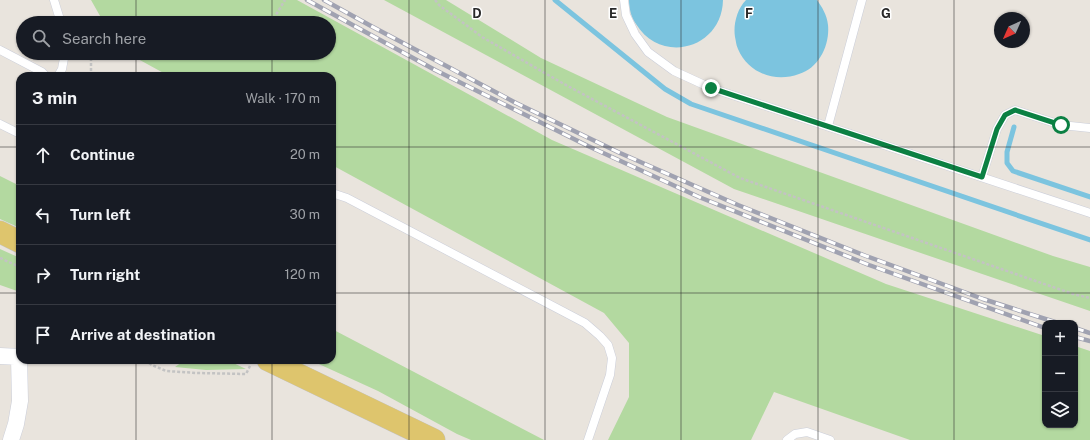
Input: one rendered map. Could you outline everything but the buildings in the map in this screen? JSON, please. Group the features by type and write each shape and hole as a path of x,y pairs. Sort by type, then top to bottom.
{"main road":[{"path":"0,232 16,240"},
{"path":"276,364 434,440"}],"street":[{"path":"0,356 16,357"},
{"path":"11,440 16,424 20,401 19,364"}],"lane":[{"path":"54,0 59,16"},
{"path":"624,0 626,15 635,34 648,52 674,71 711,88 1090,213"},
{"path":"828,126 862,0"},
{"path":"0,50 16,58"},
{"path":"19,60 42,72"},
{"path":"60,72 64,60"},
{"path":"982,177 997,129 1005,115 1015,110 1061,125 1090,128"},
{"path":"0,124 16,132"},
{"path":"336,194 347,198 585,323 600,336 608,345 612,358 610,375 588,440"},
{"path":"787,440 795,434 807,432 830,440"}],"path":[{"path":"275,16 285,0"},
{"path":"435,0 439,5 482,37 564,84 740,178 1073,294 1090,298"},
{"path":"91,60 91,72"},
{"path":"0,258 16,265"},
{"path":"151,364 166,371 246,374 251,364"}],"green space":[{"path":"91,0 297,0 326,16 100,16"},
{"path":"384,0 446,0 541,58 667,117 1053,256 1090,267 1090,311 734,189"},
{"path":"336,21 552,140 886,284 1042,335 1042,428 1078,428 1078,347 1090,351 1090,440 910,440 774,392 751,440 608,440 629,397 629,343 604,313 336,167 336,72 162,72 140,60 336,60"},
{"path":"0,176 16,184 16,226 0,219"},
{"path":"0,249 16,256 16,291 0,285"},
{"path":"336,331 544,440 471,440 457,434 378,391 319,364 336,364"},
{"path":"179,364 235,364 246,369 206,370 175,367"}],"water":[{"path":"629,0 723,0 720,17 712,30 702,40 688,46 674,47 660,44 647,37 633,18"},
{"path":"746,0 817,0 827,18 828,33 822,55 812,67 799,74 781,77 763,74 748,64 737,48 735,37 735,22 740,8"}],"waterway":[{"path":"555,0 665,89 691,104 1090,240"},
{"path":"1014,127 1007,152 1007,163 1013,171 1090,197"}],"railway":[{"path":"307,0 435,70 588,146 699,197 869,265 1042,327"},
{"path":"324,0 516,103 620,153 738,205 866,256 983,299 1049,320"},
{"path":"1078,329 1090,333"},
{"path":"1078,338 1090,341"}],"route":[{"path":"711,88 982,177 997,129 1005,115 1015,110 1061,125"}]}
